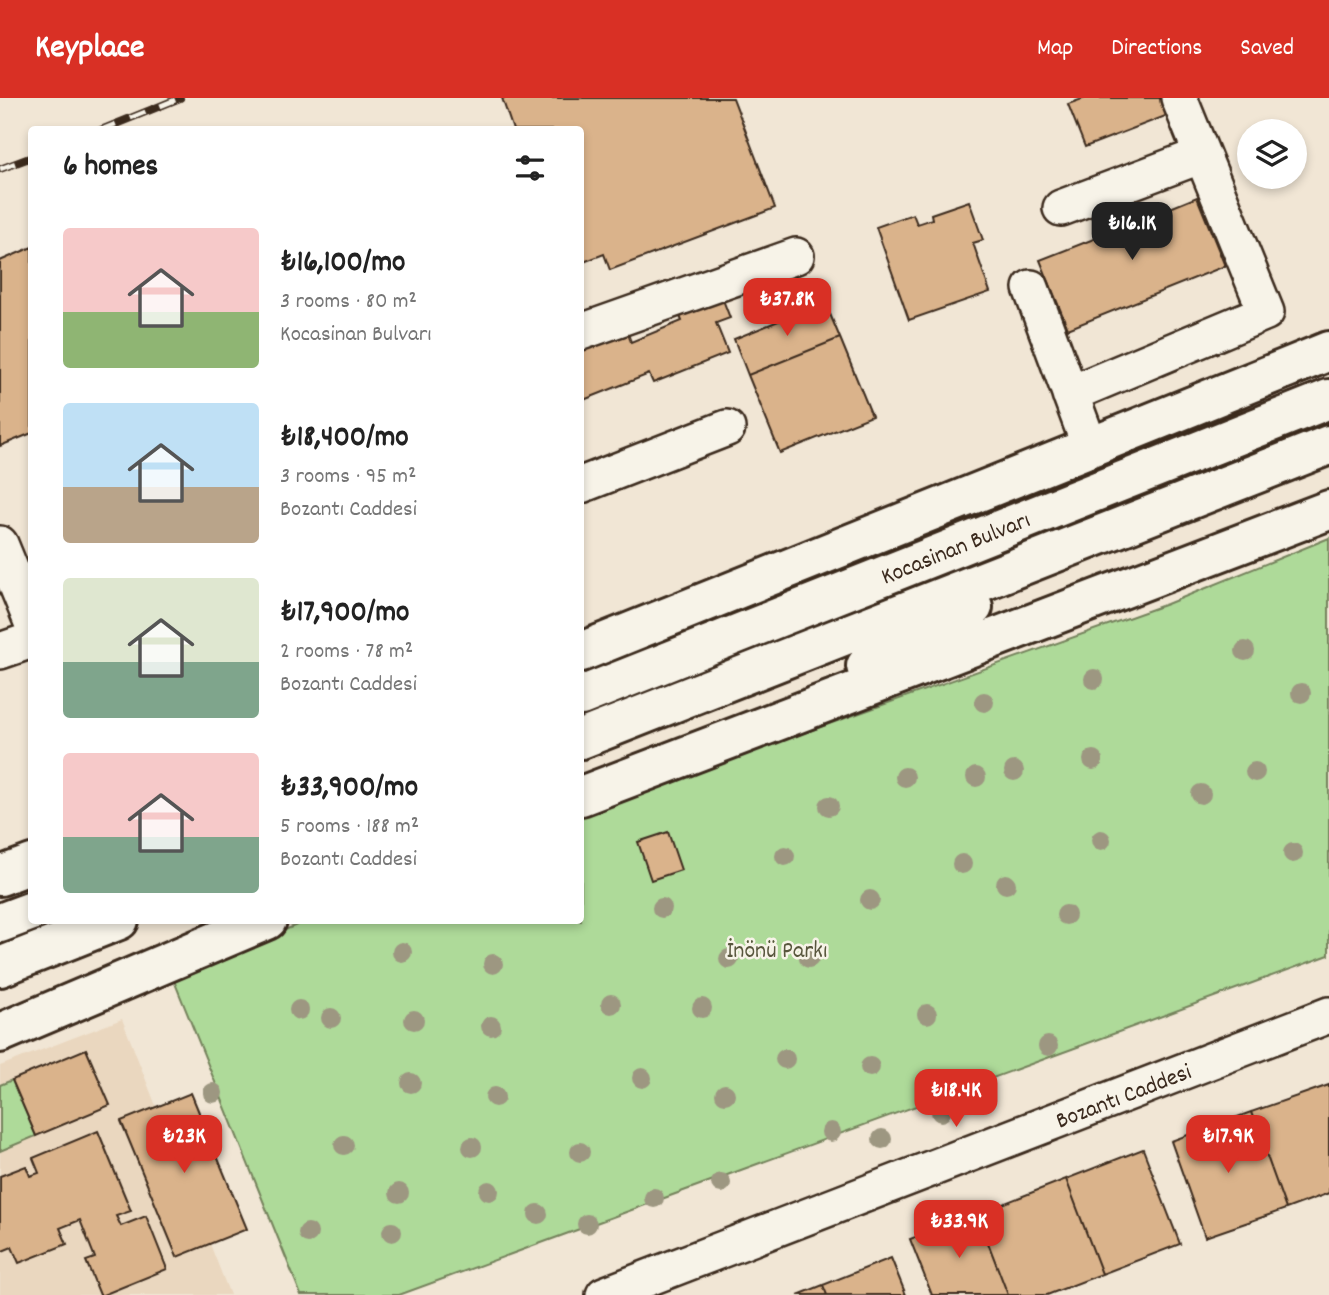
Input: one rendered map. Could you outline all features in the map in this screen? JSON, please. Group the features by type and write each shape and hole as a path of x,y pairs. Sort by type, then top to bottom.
{"highway":[{"path":"584,651 1329,351"},
{"name":"Kocasinan Bulvarı","path":"584,695 1329,399"},
{"name":"Kocasinan Bulvarı","path":"584,738 1329,445"},
{"path":"683,611 1102,488"},
{"path":"584,795 1329,510"},
{"path":"732,738 1121,527"},
{"path":"0,876 28,866"},
{"path":"0,923 28,912"},
{"path":"0,967 109,924"},
{"path":"0,1033 258,924"}],"street":[{"path":"1070,394 1266,312 1179,98"},
{"path":"1061,208 1202,155"},
{"path":"584,331 796,256"},
{"path":"1031,288 1090,447"},
{"path":"584,484 727,428"},
{"path":"0,544 28,612"},
{"path":"0,651 28,641"},
{"name":"Bozantı Caddesi","path":"604,1295 1329,1015"}],"shaded area":[{"path":"122,1019 230,1295 0,1295 0,1066"}],"green space":[{"name":"İnönü Parkı","path":"1329,538 1329,955 399,1295 301,1295 173,978 299,924 584,924 584,811 1167,604"},
{"path":"12,1080 36,1136 0,1151 0,1085"}],"building":[{"path":"502,98 733,98 775,208 610,270 604,254 584,262 584,126 512,126"},
{"path":"1085,98 1170,98 1176,112 1085,147 1068,104"},
{"path":"1197,197 1225,266 1068,329 1040,260 1099,237 1095,229 1133,213 1136,222"},
{"path":"969,201 983,240 973,243 990,292 909,320 876,227 913,214 917,224 932,219 931,214"},
{"path":"28,249 28,435 0,446 0,261"},
{"path":"718,287 730,318 716,323 728,353 653,383 649,374 584,400 584,343 625,326 631,342 682,321 675,304"},
{"path":"825,302 840,338 748,375 734,339"},
{"path":"840,338 872,416 780,453 748,375"},
{"path":"668,832 681,870 651,880 638,842"},
{"path":"86,1049 110,1105 36,1136 12,1080"},
{"path":"1329,1085 1329,1193 1286,1209 1251,1112"},
{"path":"191,1093 247,1229 177,1257 121,1121"},
{"path":"1251,1112 1286,1209 1205,1237 1171,1141"},
{"path":"98,1131 131,1211 116,1216 121,1226 146,1216 167,1269 103,1295 100,1295 86,1261 95,1258 80,1220 60,1228 67,1244 19,1263 12,1247 0,1252 0,1176 26,1166 30,1176 39,1173 33,1158"},
{"path":"1143,1149 1180,1244 1102,1274 1066,1179"},
{"path":"1066,1179 1102,1274 1047,1295 1008,1295 977,1214"},
{"path":"977,1214 1008,1295 932,1295 910,1239"},
{"path":"891,1258 906,1295 827,1295 823,1285"},
{"path":"823,1285 827,1295 798,1295"}],"railway":[{"path":"111,126 180,98"},
{"path":"0,169 28,158"}]}
